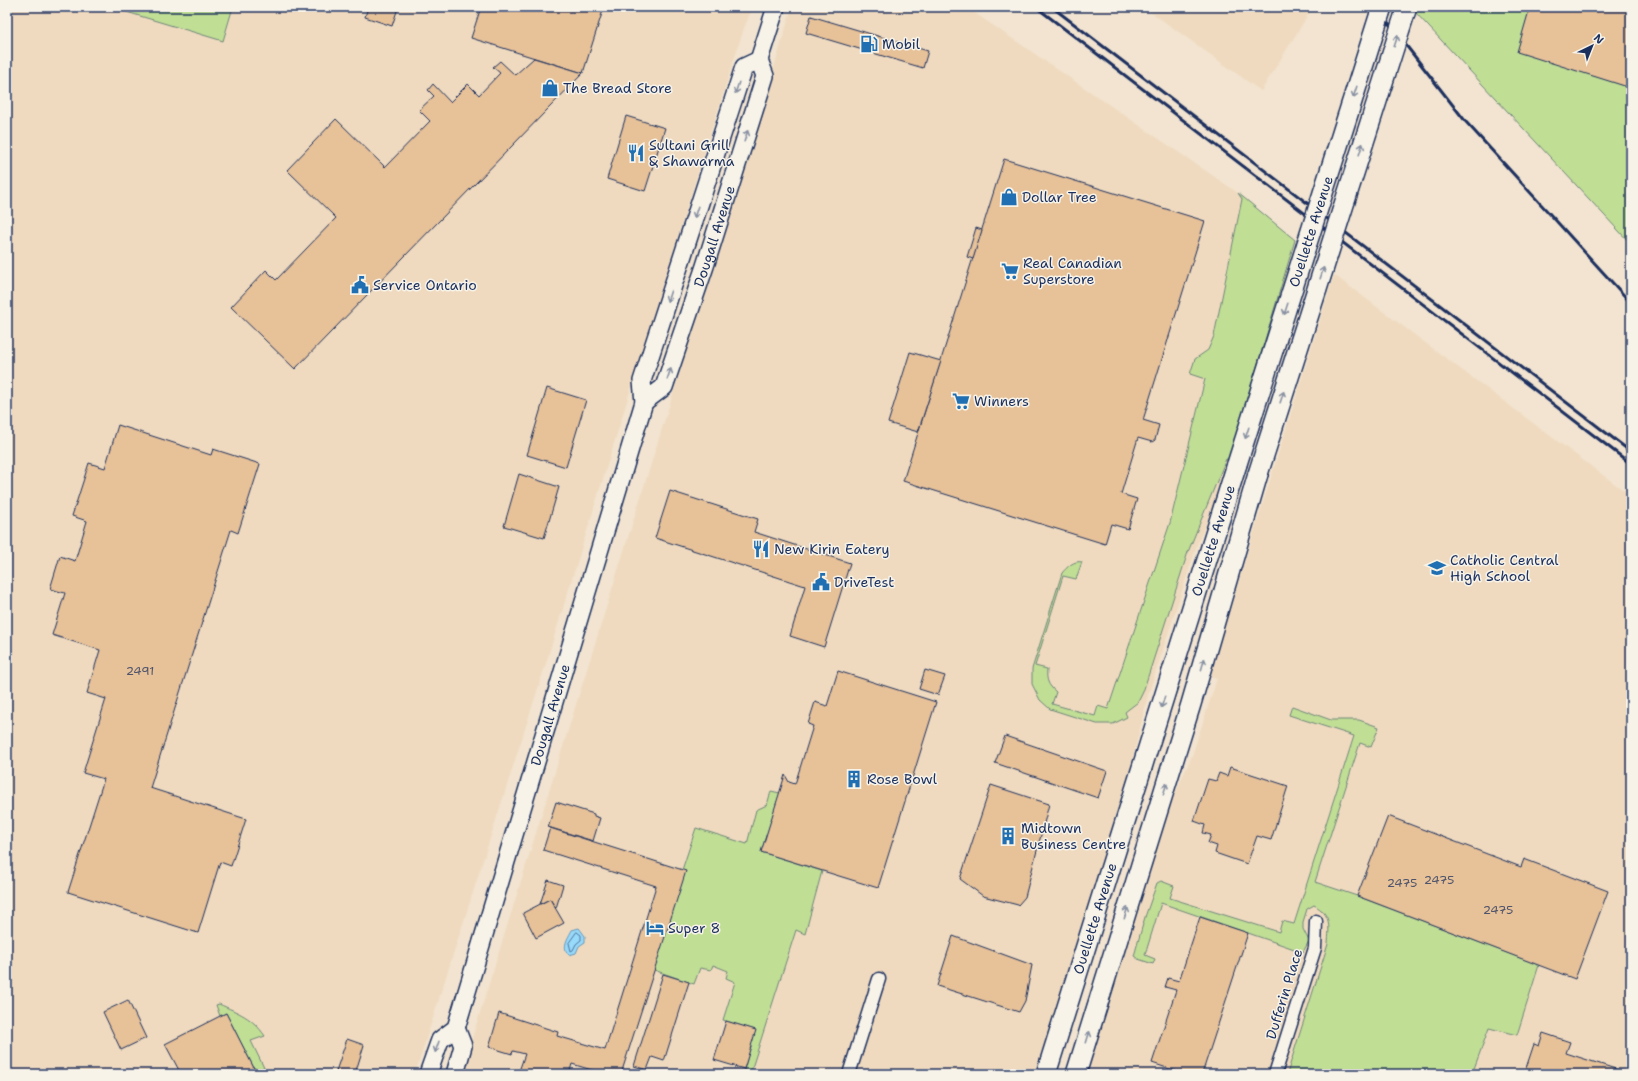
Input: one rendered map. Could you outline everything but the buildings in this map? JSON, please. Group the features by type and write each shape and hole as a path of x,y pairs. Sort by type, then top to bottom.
{"main road":[{"name":"Ouellette Avenue","path":"1046,1074 1382,7"},
{"name":"Ouellette Avenue","path":"1076,1074 1191,704 1258,474 1407,7"}],"street":[{"name":"Dougall Avenue","path":"644,402 664,387 705,266 765,76 760,60 776,7"},
{"name":"Dougall Avenue","path":"456,1028 644,402 642,380 744,67 760,60"},
{"name":"Dufferin Place","path":"1275,1074 1314,948 1316,921"},
{"path":"849,1074 879,979"},
{"path":"428,1074 440,1040 456,1028 463,1046 455,1074"}],"shaded area":[{"path":"7,7 753,7 744,28 683,220 546,663 415,1074 7,1074"},
{"path":"792,7 966,7 1238,193 1295,240 1218,497 1197,545 1148,695 1121,807 1036,1074 461,1074 766,95"},
{"path":"1144,7 1313,7 1261,91"},
{"path":"1334,275 1631,496 1631,1074 1085,1074 1171,802 1192,756 1217,679 1209,676"}],"green space":[{"path":"110,7 233,7 223,41"},
{"path":"1412,7 1631,7 1631,244 1415,12"},
{"path":"1238,193 1295,240 1229,460 1226,459 1188,552 1143,692 1138,702 1125,712 1127,717 1113,724 1097,724 1050,709 1040,700 1032,684 1032,669 1062,573 1073,563 1082,562 1076,579 1063,576 1035,666 1047,669 1048,682 1056,692 1052,704 1095,716 1098,706 1108,709 1170,523 1205,379 1190,374 1195,359 1208,350 1214,336 1242,199"},
{"path":"1292,706 1331,720 1359,720 1379,727 1371,747 1360,743 1315,882 1357,896 1539,965 1517,1035 1489,1028 1472,1074 1287,1074 1328,944 1329,926 1327,917 1314,905 1307,909 1303,922 1303,929 1309,941 1303,952 1161,903 1145,955 1155,959 1153,964 1138,959 1134,956 1145,917 1157,883 1161,881 1174,886 1170,898 1279,932 1282,921 1294,924 1354,736 1289,715"},
{"path":"771,791 780,793 761,852 822,871 805,934 796,930 750,1074 743,1074 755,1030 723,1020 735,982 726,978 728,971 713,965 711,970 700,968 694,984 654,970 682,870 696,828 747,844 756,810 767,805"},
{"path":"219,1004 250,1020 265,1036 251,1041 267,1074 257,1074 226,1013 220,1016 216,1005"}],"water":[{"path":"579,928 585,936 585,942 579,946 576,953 569,955 565,946 567,939 572,930"}],"railway":[{"path":"1036,7 1631,464"},
{"path":"1052,7 1631,452"},
{"path":"1376,7 1466,122 1631,303"}],"place":[{"name":"Mobil","path":"869,44"},
{"name":"The Bread Store","path":"550,88"},
{"name":"Sultani Grill & Shawarma","path":"636,153"},
{"name":"Dollar Tree","path":"1009,197"},
{"name":"Real Canadian Superstore","path":"1010,271"},
{"name":"Service Ontario","path":"360,285"},
{"name":"Winners","path":"961,401"},
{"name":"New Kirin Eatery","path":"761,549"},
{"name":"Catholic Central High School","path":"1437,568"},
{"name":"DriveTest","path":"821,582"},
{"name":"Rose Bowl","path":"854,779"},
{"name":"Midtown Business Centre","path":"1008,836"},
{"name":"Super 8","path":"655,928"}]}
